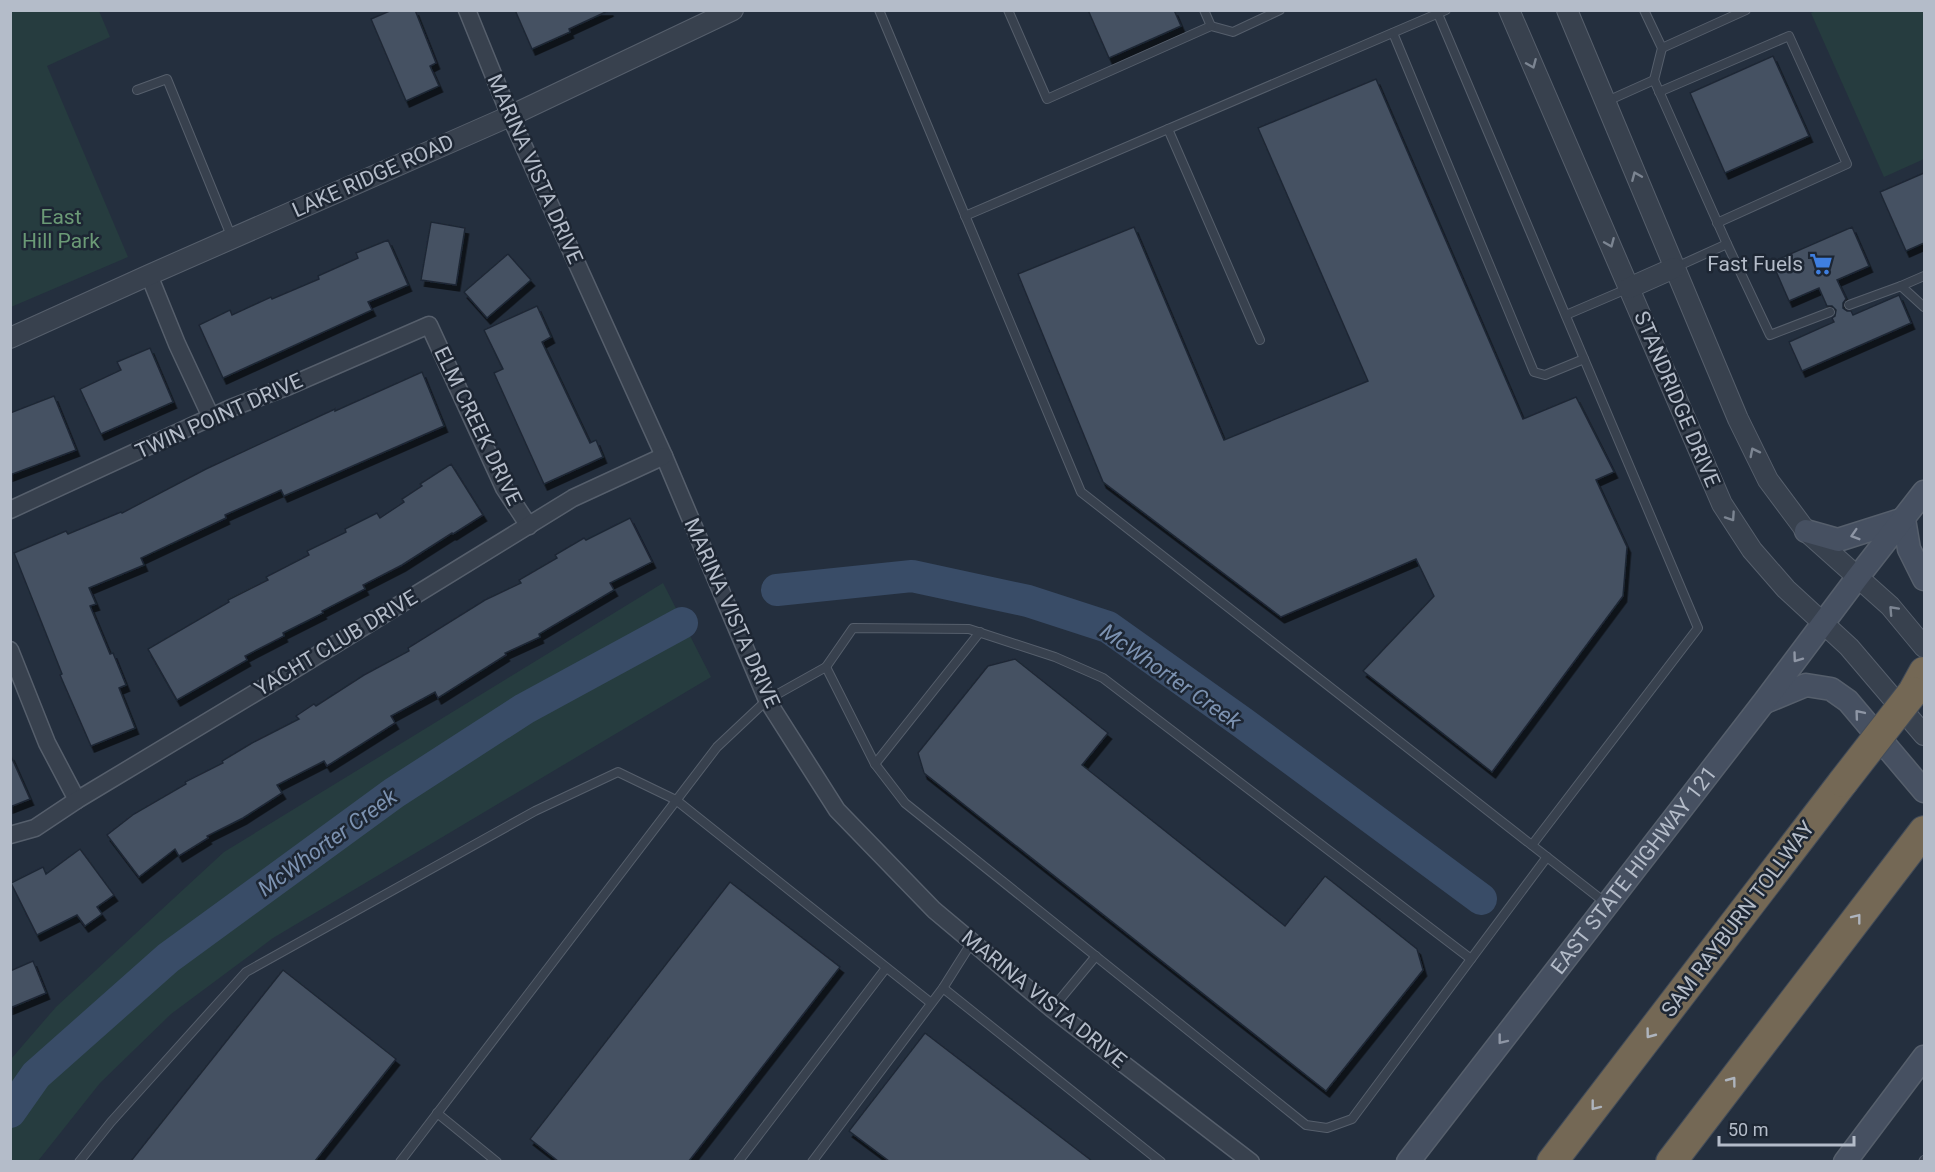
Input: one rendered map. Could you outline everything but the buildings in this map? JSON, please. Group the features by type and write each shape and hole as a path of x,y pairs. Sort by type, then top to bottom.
{"highway":[{"name":"SAM RAYBURN TOLLWAY","path":"1552,1161 1921,680"},
{"path":"1671,1161 1920,838"},
{"path":"1539,1161 1572,1135"}],"main road":[{"name":"EAST STATE HIGHWAY 121","path":"1408,1161 1924,492"},
{"path":"1806,531 1838,540 1904,519 1909,549 1924,579"},
{"path":"1764,702 1806,685 1831,689 1848,701 1924,791"},
{"path":"1845,1161 1924,1057"}],"street":[{"name":"MARINA VISTA DRIVE","path":"467,10 510,116 664,456 767,700 837,810 934,910 1052,1009 1251,1161"},
{"name":"LAKE RIDGE ROAD","path":"10,338 510,116 733,10"},
{"name":"STANDRIDGE DRIVE","path":"1509,10 1722,504 1752,550 1786,589 1850,647 1924,735"},
{"path":"1567,10 1738,418 1768,480 1806,531 1890,606 1924,647"},
{"path":"1629,288 1674,268"},
{"path":"149,275 177,344 211,417"},
{"name":"TWIN POINT DRIVE","path":"10,510 211,417 429,325"},
{"name":"ELM CREEK DRIVE","path":"429,325 504,489 529,526"},
{"name":"YACHT CLUB DRIVE","path":"10,835 34,828 573,498 664,456"},
{"path":"10,651 47,744 77,800"}],"lane":[{"path":"879,10 1082,492 1607,904"},
{"path":"1008,10 1047,99 1211,26 1233,32 1280,10"},
{"path":"1204,10 1211,26"},
{"path":"1644,10 1662,48 1654,80 1770,334 1830,312"},
{"path":"1662,48 1746,10"},
{"path":"965,216 1442,12 1584,359 1698,628 1532,845"},
{"path":"1394,33 1534,372 1545,375 1584,359"},
{"path":"1659,92 1789,36 1847,164 1718,223"},
{"path":"137,90 167,79 232,238"},
{"path":"1605,102 1654,80"},
{"path":"1168,129 1260,340"},
{"path":"1674,268 1727,244"},
{"path":"1849,305 1924,276"},
{"path":"1901,286 1924,308"},
{"path":"1566,315 1629,288"},
{"path":"400,1161 717,747 767,700 826,667 853,628 969,629 1054,657 1103,678 1471,959"},
{"path":"875,764 980,632"},
{"path":"826,667 875,764 905,803 1306,1125 1327,1128 1352,1119 1547,857"},
{"path":"79,1161 111,1122 246,972 535,811 618,772 676,800 931,1003"},
{"path":"812,1161 943,988 972,942"},
{"path":"1052,1009 1096,956"},
{"path":"738,1161 886,968"},
{"path":"943,988 1161,1161"},
{"path":"436,1113 497,1161"}],"green space":[{"name":"East Hill Park","path":"11,10 99,11 110,37 47,66 128,257 11,307"},
{"path":"1818,10 1924,11 1924,159 1884,177 1811,13"},
{"path":"663,583 711,677 273,938 171,1014 100,1083 38,1161 11,1161 11,1059 56,1007 224,852"}],"waterway":[{"name":"McWhorter Creek","path":"777,590 912,576 1028,601 1108,627 1243,723 1481,899"},
{"name":"McWhorter Creek","path":"10,1112 36,1075 168,958 394,793 524,709 682,623"}],"place":[{"name":"Fast Fuels","path":"1821,264"}]}
